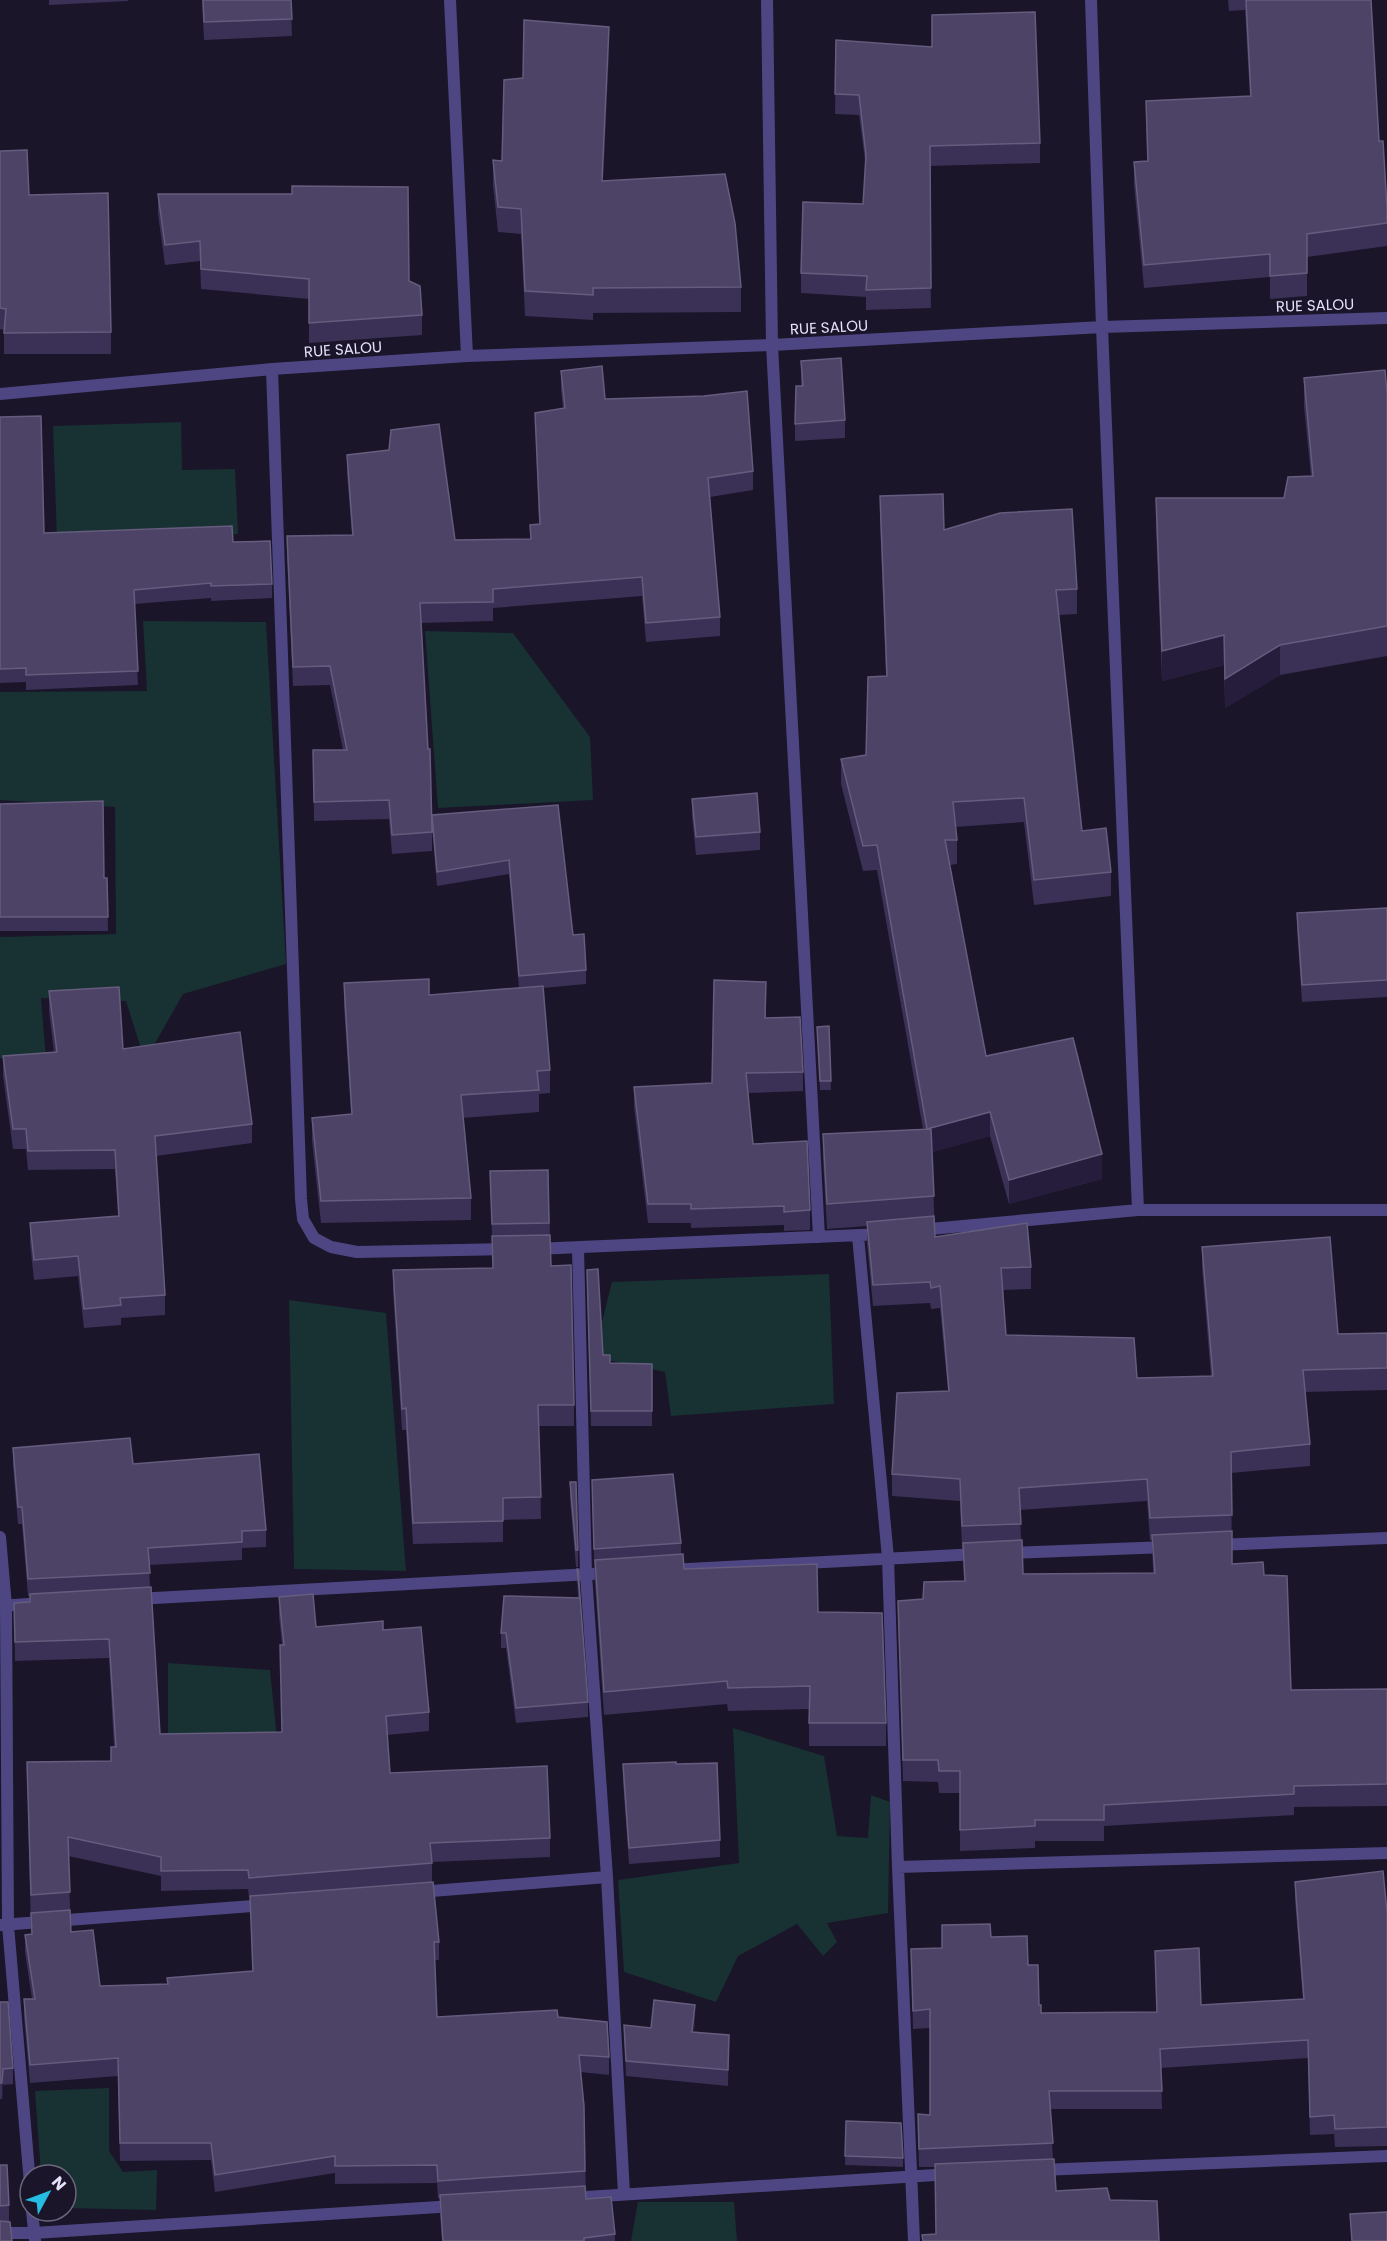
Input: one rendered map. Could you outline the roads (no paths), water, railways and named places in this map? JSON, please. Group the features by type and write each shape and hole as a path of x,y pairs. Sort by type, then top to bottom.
{"street":[{"path":"450,0 467,356"},
{"path":"767,0 772,345 819,1237"},
{"path":"1091,0 1138,1210"},
{"name":"RUE SALOU","path":"0,394 272,369 467,356 772,345 1102,327 1387,318"},
{"path":"272,369 301,1199 303,1219 314,1238 332,1247 357,1252 578,1248 858,1236 1138,1210 1387,1210"},
{"path":"858,1236 888,1558 914,2241"},
{"path":"578,1248 586,1575 607,1877 624,2194"},
{"path":"0,1537 3,1606 4,1925 28,2163"},
{"path":"1209,1545 1387,1538"},
{"path":"657,1570 1185,1546"},
{"path":"124,1599 621,1573"},
{"path":"3,1606 41,1604"},
{"path":"898,1867 1387,1853"},
{"path":"401,1893 607,1877"},
{"path":"4,1925 277,1904"},
{"path":"1029,2171 1387,2156"},
{"path":"553,2199 959,2174"},
{"path":"0,2233 35,2237 471,2204"}]}
